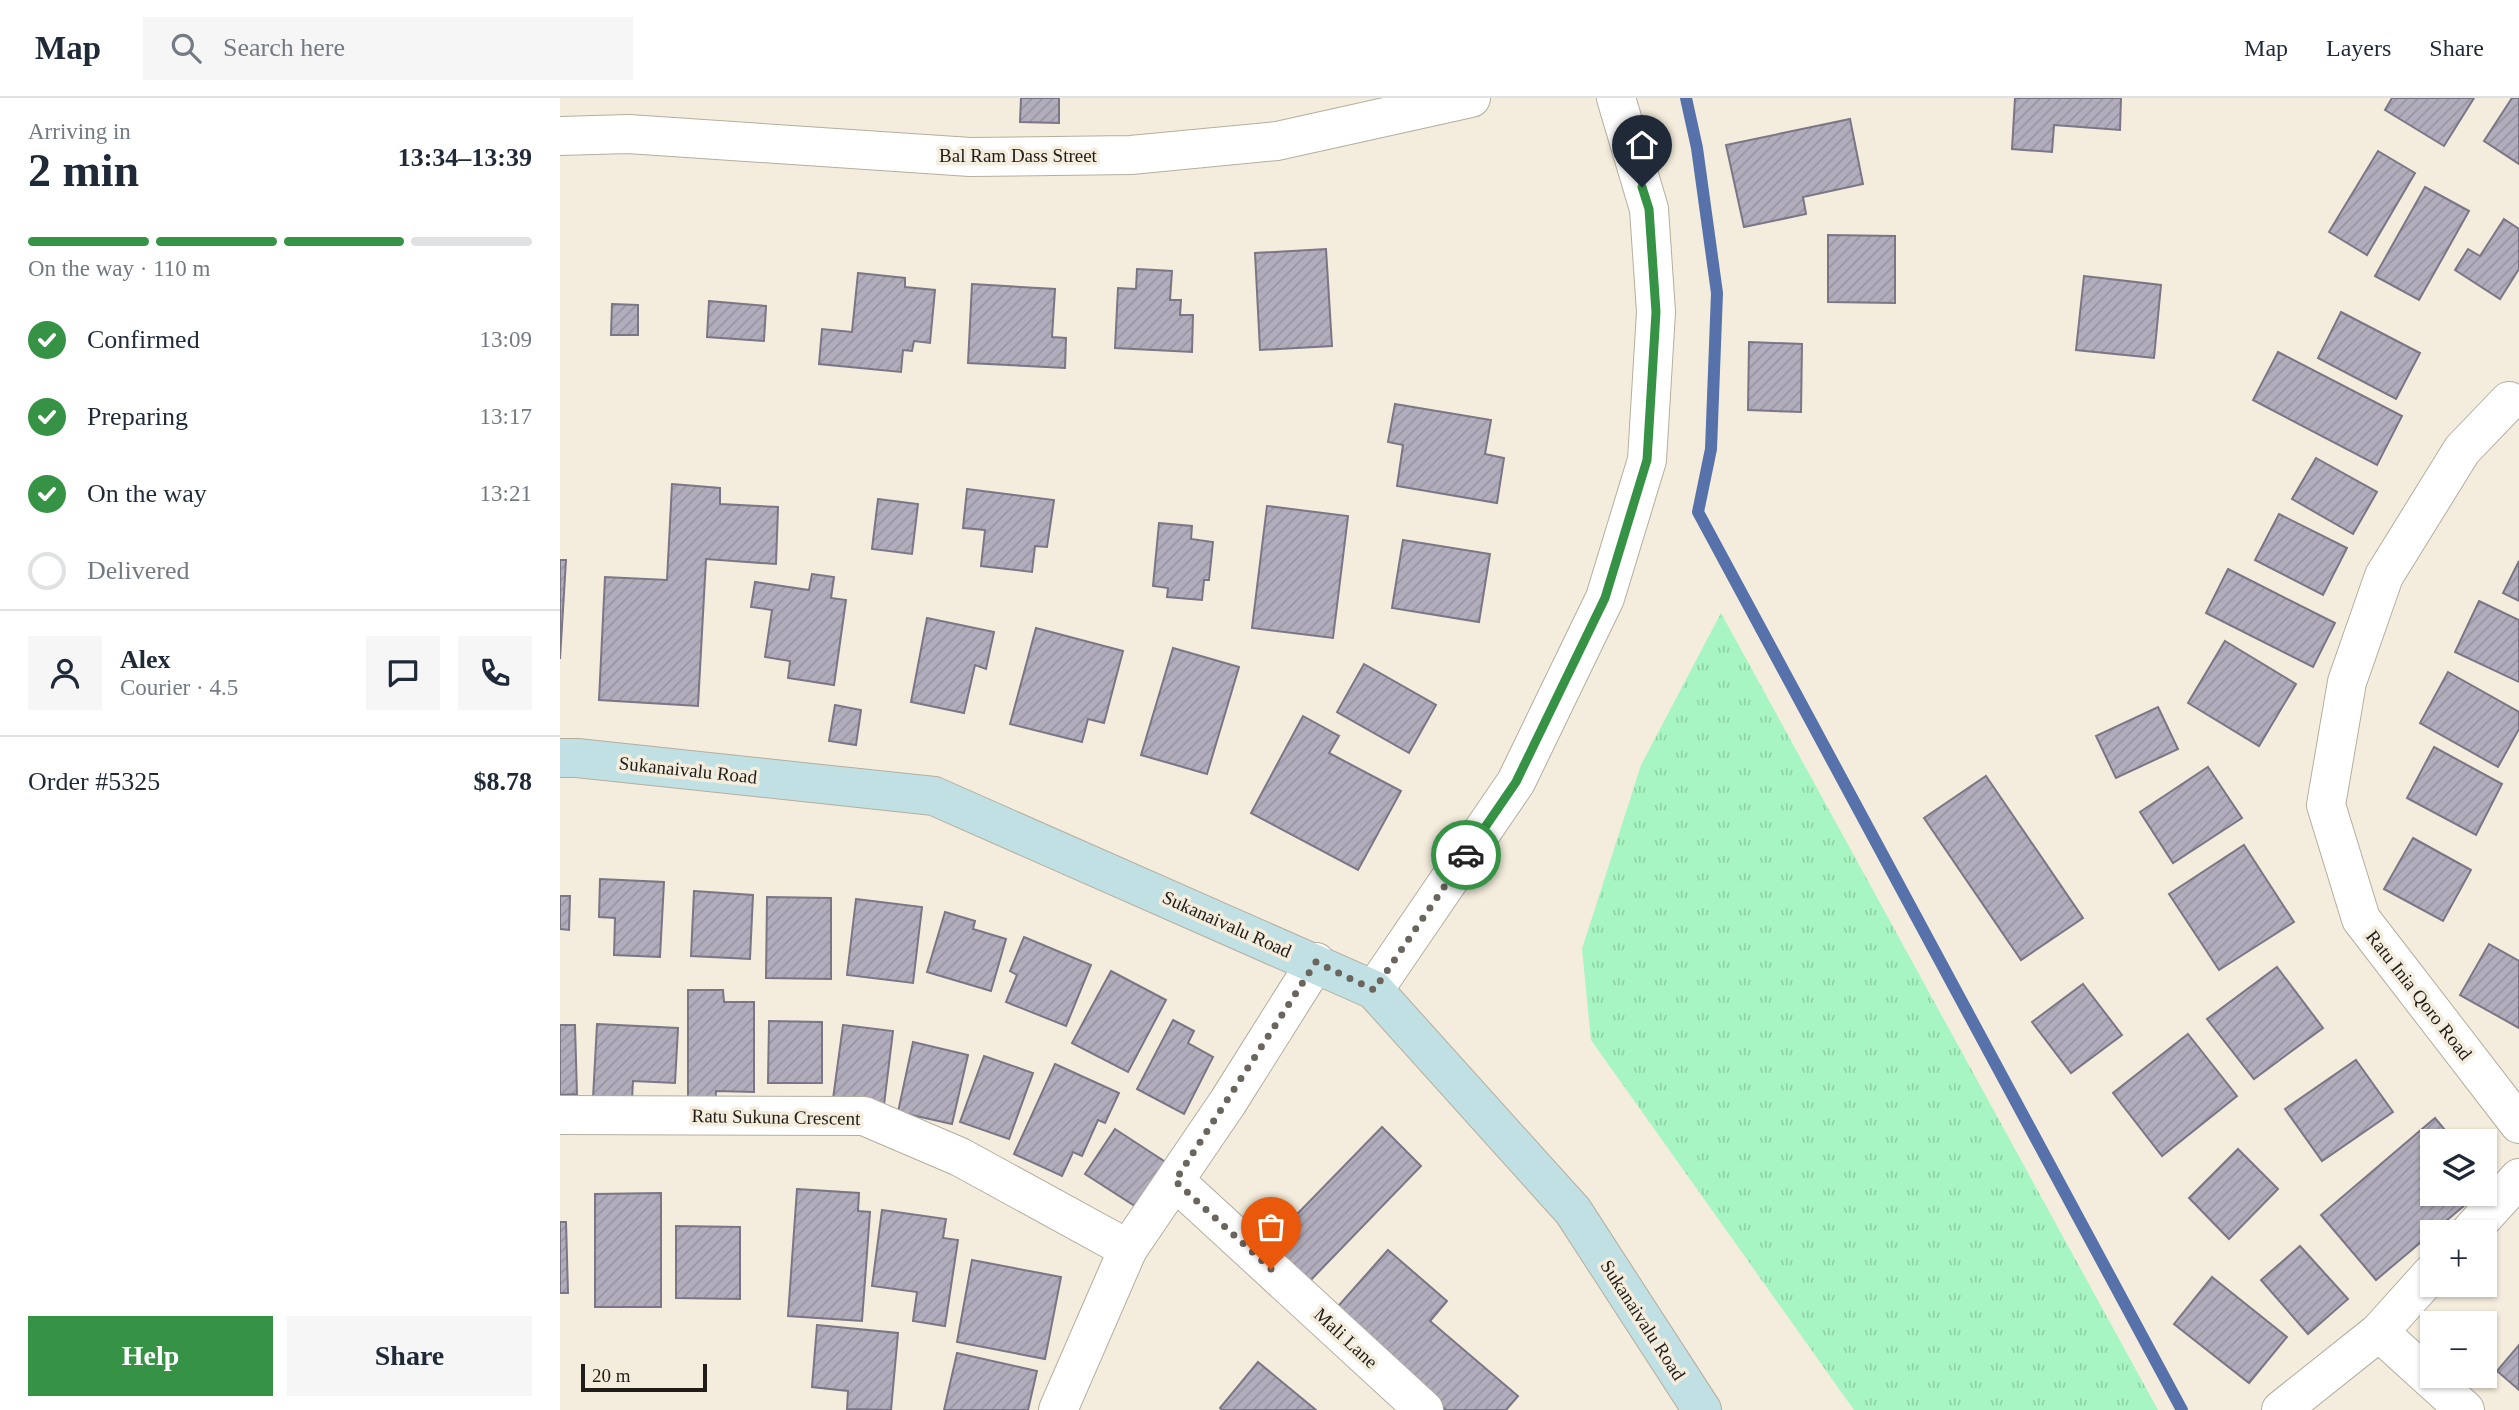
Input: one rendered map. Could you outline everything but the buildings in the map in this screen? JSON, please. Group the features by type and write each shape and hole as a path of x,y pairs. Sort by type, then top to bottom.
{"main road":[{"name":"Sukanaivalu Road","path":"560,758 934,796 1316,962 1374,990 1573,1211 1702,1410"}],"street":[{"name":"Bal Ram Dass Street","path":"560,136 628,134 970,157 1131,155 1277,141 1471,98"},
{"path":"1374,990 1516,782 1605,598 1647,460 1656,312 1649,209 1616,98"},
{"name":"Ratu Inia Qoro Road","path":"2509,401 2462,450 2384,576 2347,682 2326,806 2361,919 2519,1124"},
{"path":"1058,1410 1128,1249 1316,962"},
{"name":"Ratu Sukuna Crescent","path":"560,1115 864,1116 960,1157 1128,1249"},
{"path":"2481,1220 2519,1178"},
{"name":"Mali Lane","path":"1175,1181 1424,1410"},
{"path":"2281,1410 2379,1332 2420,1286"},
{"path":"2379,1332 2465,1410"}],"green space":[{"path":"1721,613 2158,1410 1854,1410 1591,1040 1582,949 1641,765"}],"waterway":[{"path":"1686,98 1697,148 1717,293 1711,449 1698,512 2182,1410"}],"way so far":[{"path":"1271,1269 1175,1181 1316,962 1374,990 1466,855"}],"route":[{"path":"1466,855 1516,782 1605,598 1647,460 1656,312 1649,209 1642,187"}]}
